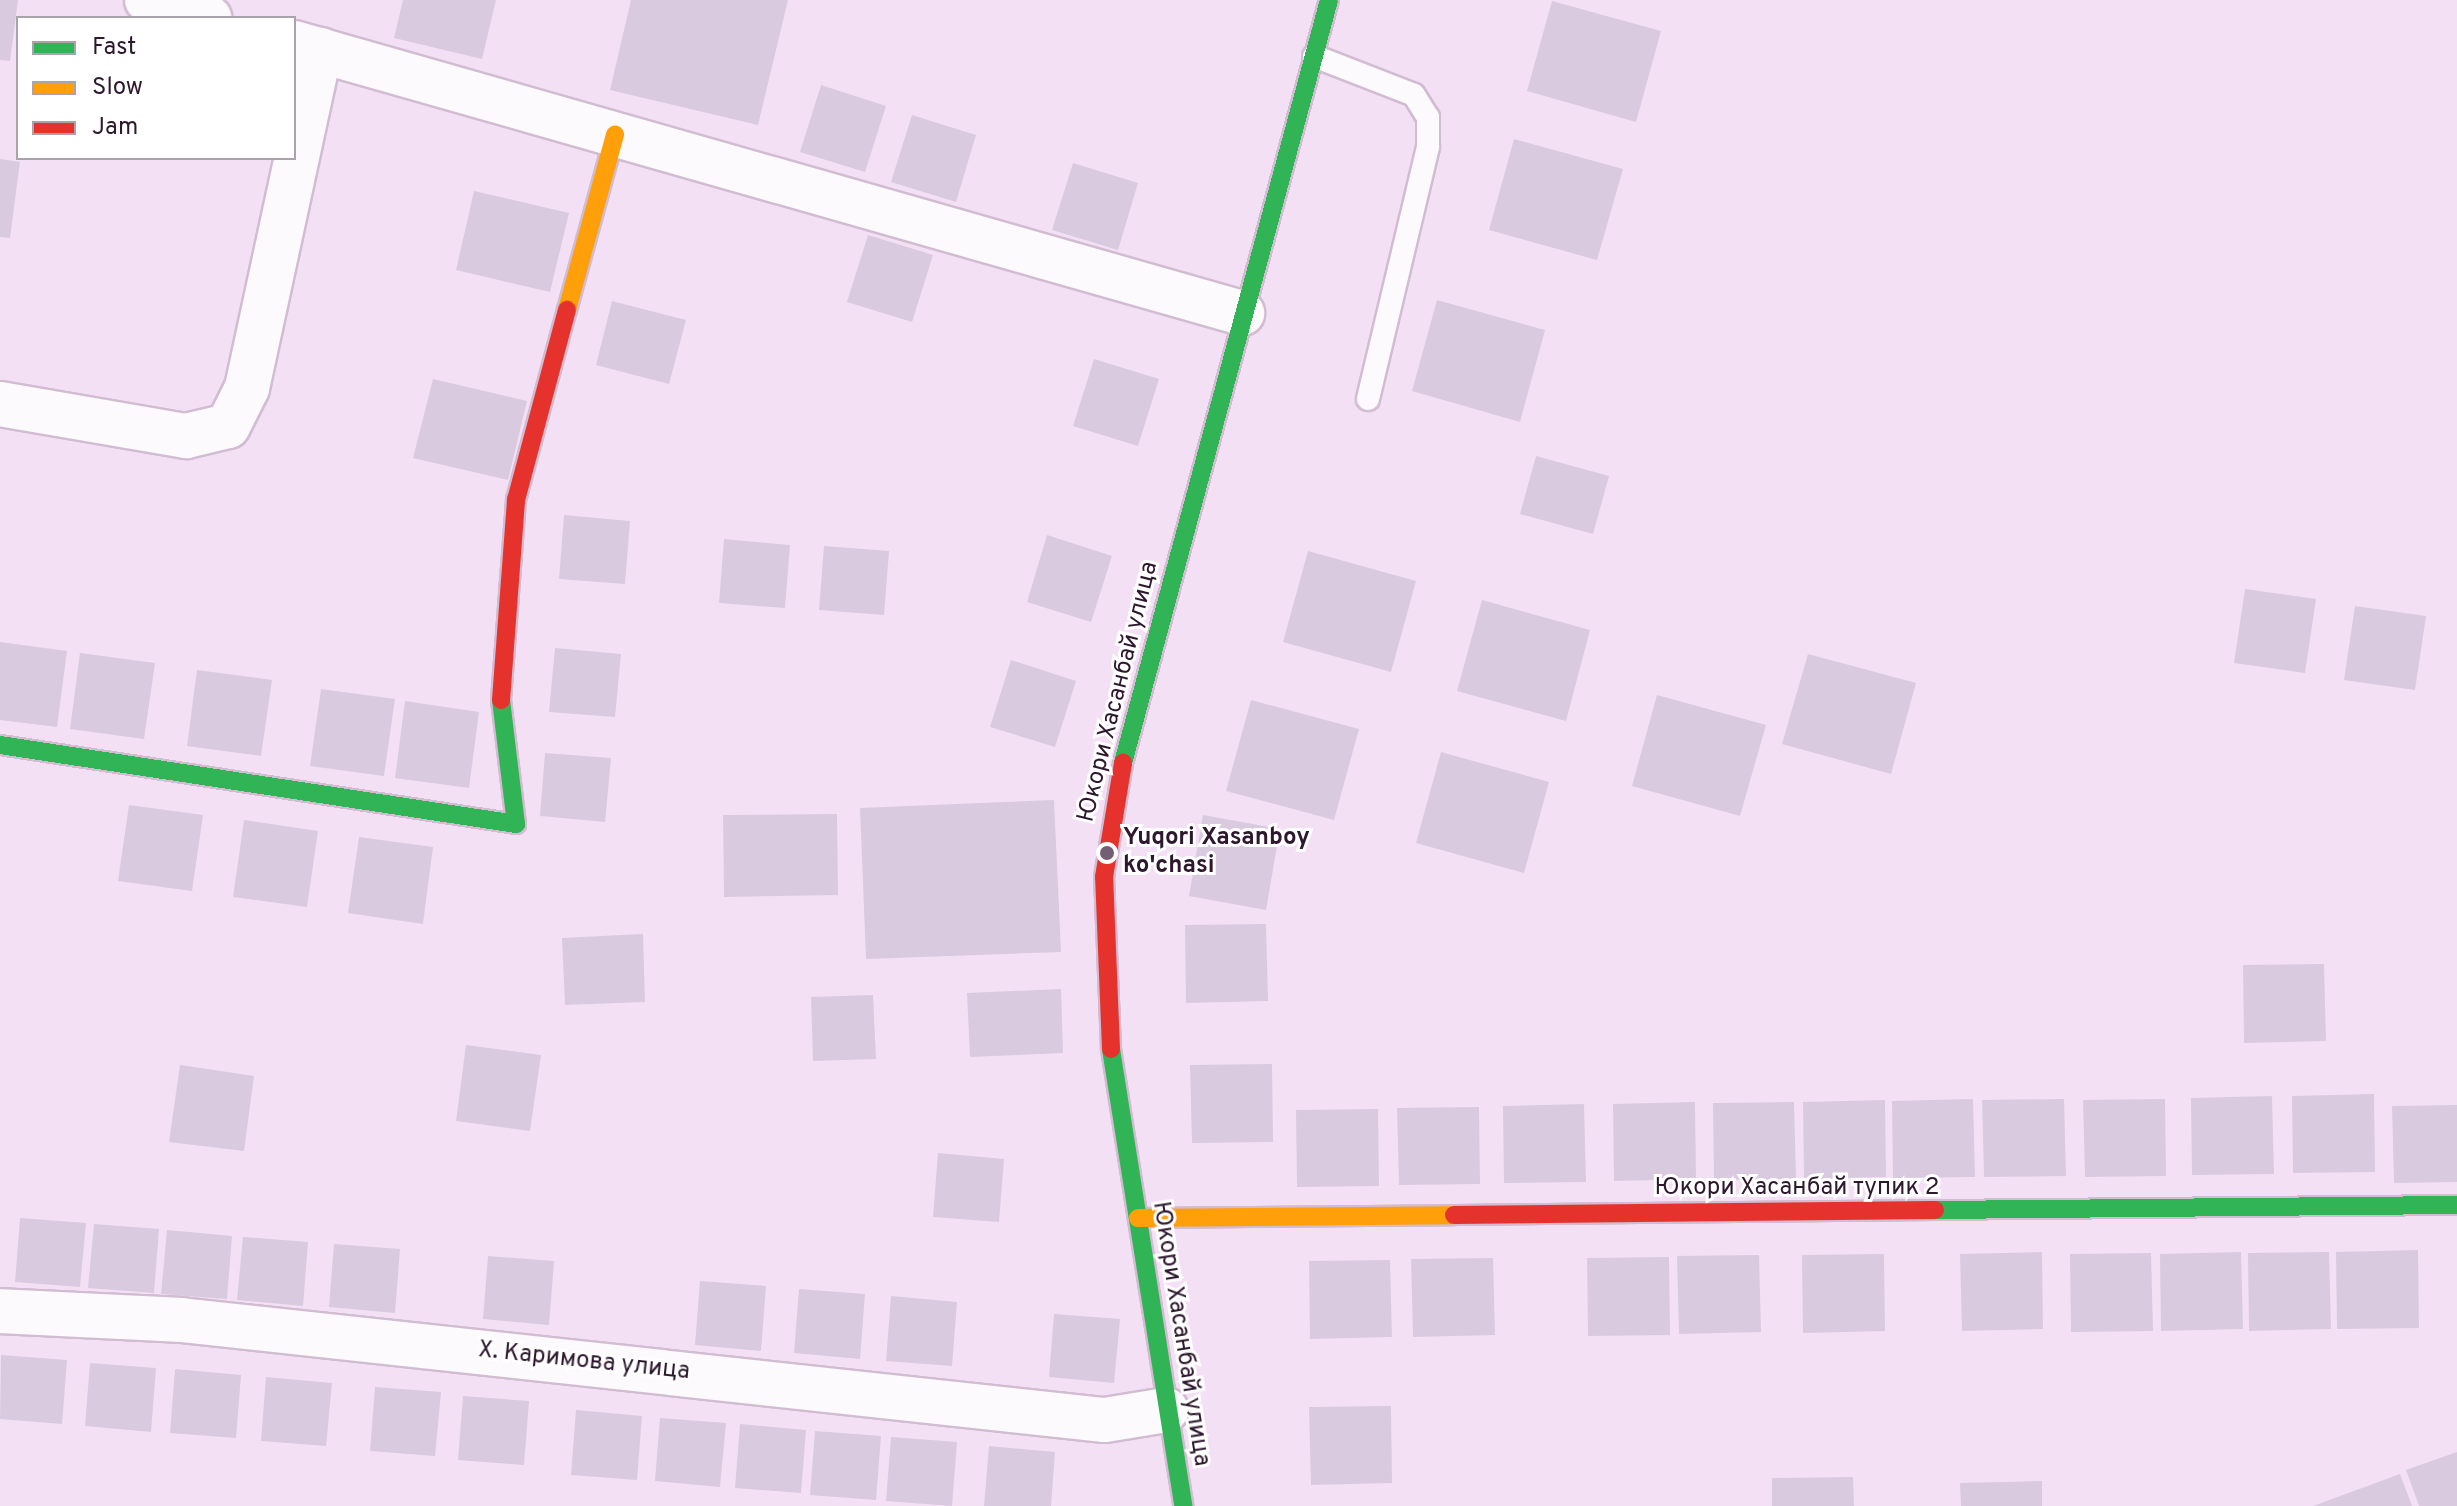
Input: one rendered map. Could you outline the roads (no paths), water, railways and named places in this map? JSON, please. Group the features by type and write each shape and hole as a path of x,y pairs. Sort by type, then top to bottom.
{"street":[{"path":"147,0 202,16"},
{"name":"Юкори Хасанбай улица","path":"1183,1506 1107,1019 1104,877 1125,752 1329,0"},
{"path":"296,109 307,46 1242,313"},
{"path":"0,745 516,824 498,676 516,500 615,134"},
{"path":"0,404 186,436 228,426 247,388 287,160"},
{"name":"Юкори Хасанбай тупик 2","path":"1138,1218 2457,1205"},
{"name":"Х. Каримова улица","path":"0,1311 181,1320 1105,1420 1166,1410"}],"lane":[{"path":"1314,56 1414,95 1428,117 1428,147 1368,399"}],"place":[{"name":"Yuqori Xasanboy ko'chasi","path":"1107,853"}]}
